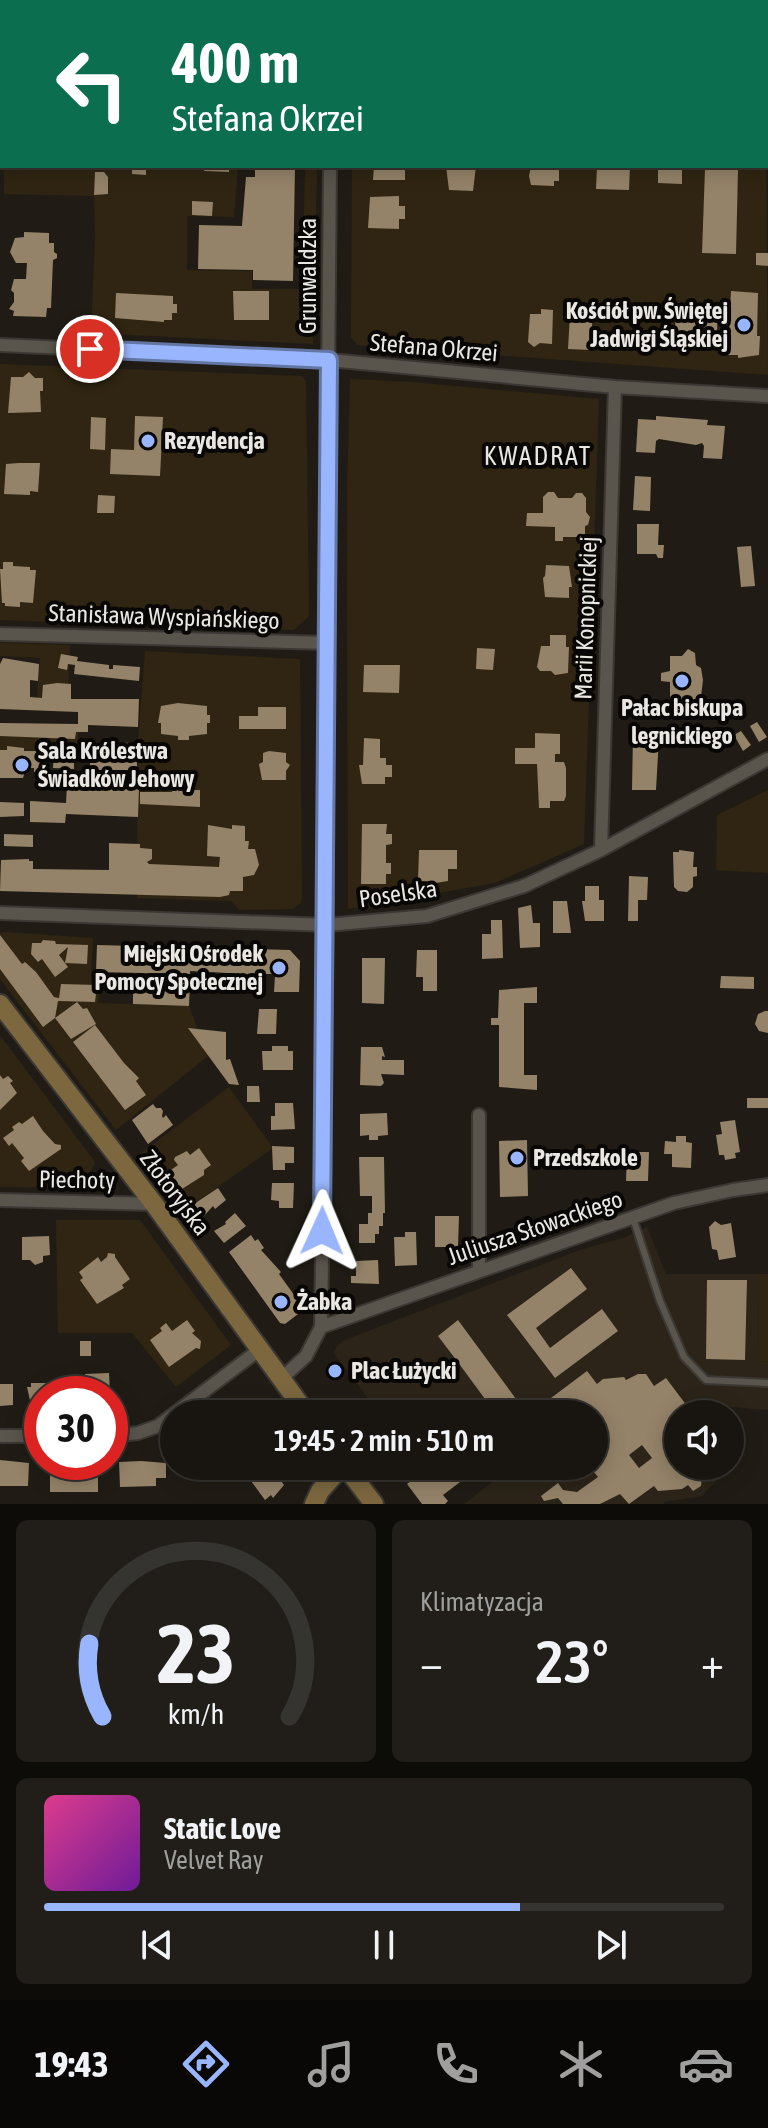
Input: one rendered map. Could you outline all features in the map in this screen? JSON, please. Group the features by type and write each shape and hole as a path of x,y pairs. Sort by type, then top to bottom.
{"street":[{"name":"Grunwaldzka","path":"321,1327 327,925 330,168"},
{"name":"Stefana Okrzei","path":"0,345 329,360 615,387 768,396"},
{"name":"Marii Konopnickiej","path":"601,850 615,387"},
{"name":"Stanisława Wyspiańskiego","path":"0,634 328,643"},
{"name":"Poselska","path":"0,913 327,925 427,916 524,886 601,850 768,759"},
{"name":"Złotoryjska","path":"0,1004 154,1204 297,1400"},
{"path":"479,1115 479,1270"},
{"name":"Juliusza Słowackiego","path":"321,1327 691,1199 768,1185"},
{"name":"Piechoty","path":"0,1200 154,1204"},
{"path":"281,1379 306,1356 321,1327"},
{"path":"128,1434 158,1426 259,1350"},
{"path":"0,1436 24,1436"},
{"path":"314,1504 320,1491 331,1480"},
{"path":"355,1480 374,1504"}],"lane":[{"path":"633,1218 660,1301 684,1357 706,1380 768,1383"}],"shaded area":[{"path":"4,168 238,168 234,217 187,216 187,270 252,271 252,289 302,289 305,168 317,168 313,344 91,333 94,196 4,194"},
{"path":"352,168 766,168 768,375 357,345 351,337"},
{"path":"0,364 301,376 306,381 309,616 294,630 0,620"},
{"path":"350,379 599,399 584,844 495,883 348,909 347,495"},
{"path":"0,643 70,645 68,699 37,698 40,658 0,656"},
{"path":"145,651 300,659 302,899 292,909 239,910 231,901 137,898 138,741"},
{"path":"0,723 79,725 78,746 44,745 43,751 0,750"},
{"path":"768,790 768,873 716,870 717,815"},
{"path":"0,934 93,938 91,977 99,986 98,1003 189,1006 208,1056 116,1130 0,979"},
{"path":"0,1035 95,1162 82,1188 0,1187"},
{"path":"229,1087 273,1148 181,1213 137,1156"},
{"path":"56,1220 140,1220 231,1345 176,1387 132,1333 58,1333"},
{"path":"647,1227 666,1274 758,1274 759,1361 768,1362 768,1410 744,1408 744,1400 664,1400 664,1480 717,1480 702,1496 664,1504 464,1504 495,1480 608,1480 608,1400 369,1400 333,1352 342,1341 580,1250 626,1237"},
{"path":"758,1274 768,1274 768,1362 759,1361"}],"building":[{"path":"125,168 146,168 146,175 132,174 132,169"},
{"path":"205,168 229,168 229,172 204,171"},
{"path":"255,168 295,168 293,281 253,280 253,270 198,269 199,225 242,226 246,177 255,177"},
{"path":"374,168 405,168 405,180 373,180"},
{"path":"446,168 476,168 473,191 449,190"},
{"path":"531,168 559,168 559,181 554,181 554,186 531,185"},
{"path":"597,168 630,168 629,190 596,189"},
{"path":"658,168 682,168 682,184 658,183"},
{"path":"705,169 738,170 736,254 702,253"},
{"path":"95,172 104,172 108,177 108,194 94,195"},
{"path":"399,196 399,206 405,206 405,219 399,219 399,229 368,228 370,197"},
{"path":"192,201 213,202 212,216 192,215"},
{"path":"24,232 49,233 49,243 54,243 57,254 53,260 51,308 47,308 46,317 13,316 14,311 9,309 14,302 11,290 14,279 26,279 27,263 16,263 10,252 15,238 24,237"},
{"path":"756,253 768,253 768,266 756,265"},
{"path":"233,291 269,291 269,320 234,320"},
{"name":"Kościół pw. Świętej Jadwigi Śląskiej","path":"731,291 758,293 759,355 738,358 738,355 728,355"},
{"path":"116,293 173,296 177,313 172,313 172,320 164,322 115,318"},
{"path":"596,302 604,303 603,320 595,319"},
{"path":"676,302 718,303 717,333 675,332"},
{"path":"541,309 553,310 552,344 540,343 534,347 528,342 530,314 541,314"},
{"path":"593,313 590,350 568,349 570,314"},
{"path":"29,372 35,378 43,378 41,412 8,413 11,377 23,377"},
{"path":"135,416 163,417 160,476 110,474 111,449 134,450"},
{"path":"656,416 708,420 707,425 725,426 722,459 703,458 702,443 696,445 659,439 655,453 636,452 638,419 656,420"},
{"path":"91,417 106,418 105,450 90,449"},
{"path":"40,463 38,492 30,491 30,495 4,494 6,464"},
{"path":"635,476 651,477 650,511 633,510"},
{"path":"548,492 554,492 558,498 572,498 576,493 582,493 590,517 585,526 585,537 563,537 563,541 555,541 555,527 526,526 527,513 543,513 543,497"},
{"path":"98,495 115,496 114,513 97,513"},
{"path":"637,524 659,524 658,545 664,545 663,558 658,558 656,554 637,554"},
{"path":"751,546 755,586 741,587 737,547"},
{"path":"3,562 36,570 33,603 20,602 20,607 2,603 0,569 3,569"},
{"path":"546,565 569,566 572,587 569,587 569,598 545,597 543,578"},
{"path":"550,635 566,635 568,673 555,675 551,671 540,671 537,667 541,646 550,646"},
{"path":"477,648 495,649 493,670 476,669"},
{"name":"Pałac biskupa legnickiego","path":"688,649 695,653 696,665 701,668 703,680 701,697 696,700 694,713 670,710 670,682 661,681 661,673 670,671 670,656 682,656"},
{"path":"61,654 78,657 77,661 109,665 109,669 113,669 113,665 140,667 139,681 74,674 75,665 68,664 67,670 58,668"},
{"path":"3,658 39,664 38,681 30,680 30,697 42,698 43,685 57,683 71,684 71,699 139,699 138,727 88,725 88,732 76,732 75,739 0,736 0,723 78,724 78,712 0,709 0,664"},
{"path":"364,665 400,665 399,693 363,692"},
{"path":"178,703 207,706 210,723 207,723 207,734 178,740 178,736 161,734 161,723 158,723 161,706"},
{"path":"258,707 286,707 286,729 239,729 239,716 258,716"},
{"path":"757,722 767,737 759,742 750,726"},
{"path":"741,731 751,745 743,751 734,735"},
{"path":"535,733 560,734 560,754 555,754 555,762 564,762 566,768 566,796 564,801 550,801 550,808 539,808 537,764 515,764 515,748 535,748"},
{"path":"633,736 659,737 656,790 632,790"},
{"path":"364,738 380,739 380,758 386,758 386,765 392,765 392,777 385,777 385,784 362,784 359,765 363,765"},
{"path":"137,743 137,770 90,770 90,756 82,756 84,744"},
{"name":"Sala Królestwa Świadków Jehowy","path":"7,746 24,748 24,751 42,751 44,772 26,768 23,778 0,778 0,750 7,750"},
{"path":"263,753 286,753 286,762 290,765 286,780 262,780 259,764 263,762"},
{"path":"54,754 74,755 74,769 53,768"},
{"path":"67,784 139,788 138,817 66,814 65,823 30,822 30,801 66,803"},
{"path":"200,790 200,807 140,804 140,792"},
{"path":"0,802 24,803 24,816 0,817"},
{"path":"362,824 387,824 386,834 392,834 392,844 386,845 386,863 391,863 391,874 386,874 386,884 361,884"},
{"path":"208,825 232,829 232,825 245,826 245,841 249,841 248,849 255,849 259,865 254,875 243,877 243,891 230,891 229,895 220,897 0,891 1,860 29,859 33,861 33,869 109,870 109,843 140,844 140,848 152,849 149,864 219,867 220,857 207,856"},
{"path":"4,834 33,835 33,847 4,846"},
{"path":"419,850 457,850 457,869 448,869 448,881 429,884 418,881"},
{"path":"673,852 694,852 693,867 697,867 693,887 687,892 674,887"},
{"path":"629,876 648,877 647,900 638,900 638,921 628,921"},
{"path":"585,886 599,886 599,900 604,900 604,921 585,921 582,901 585,901"},
{"path":"553,901 567,901 571,933 553,933"},
{"path":"531,905 533,923 540,923 540,947 520,948 518,908"},
{"path":"491,920 502,920 503,958 482,959 482,934 491,934"},
{"path":"0,935 22,964 25,962 36,972 54,997 59,998 61,984 97,985 95,1002 58,1001 55,1018 43,1027 0,969"},
{"path":"55,941 56,944 88,945 87,964 65,963 68,967 55,977 42,959 38,962 31,954 32,943","holes":["68,947 65,963 59,955"]},
{"path":"97,945 211,948 211,945 218,945 218,948 290,950 300,961 299,992 274,992 275,976 272,974 252,974 249,979 242,979 242,974 211,972 96,972"},
{"path":"417,950 437,950 437,991 423,991 423,977 416,977"},
{"path":"362,958 385,958 384,1004 362,1003"},
{"path":"721,976 754,977 754,989 720,988"},
{"path":"165,980 190,980 189,1006 133,1004 133,992 164,993"},
{"path":"537,987 537,1003 524,1003 524,1075 537,1075 537,1090 499,1087 499,1025 491,1025 491,1018 498,1018 499,990"},
{"path":"77,1002 83,1009 87,1008 96,1024 71,1039 55,1018"},
{"path":"259,1009 277,1009 276,1034 257,1034"},
{"path":"768,1011 768,1033 759,1031 755,1024 758,1014"},
{"path":"95,1025 139,1078 136,1081 146,1095 125,1110 73,1042"},
{"path":"188,1028 226,1032 226,1060 230,1059 239,1085 229,1084"},
{"path":"272,1046 288,1046 288,1051 293,1051 293,1070 263,1070 262,1051 272,1051"},
{"path":"361,1047 382,1047 385,1057 382,1056 382,1060 404,1060 404,1075 381,1074 384,1083 381,1086 360,1085"},
{"path":"0,1075 3,1079 8,1076 13,1081 10,1083 17,1093 0,1110"},
{"path":"247,1086 259,1086 260,1102 247,1102"},
{"path":"747,1098 768,1098 768,1108 747,1108"},
{"path":"275,1103 293,1103 295,1129 271,1130"},
{"path":"153,1104 161,1108 163,1118 166,1115 173,1125 148,1144 132,1120"},
{"path":"387,1113 388,1135 378,1136 378,1140 369,1140 369,1135 360,1136 360,1114"},
{"path":"33,1116 55,1144 61,1145 61,1149 29,1171 21,1161 24,1158 12,1143 9,1146 3,1138 14,1130 12,1127"},
{"path":"735,1120 740,1152 735,1153 736,1158 725,1160 724,1155 719,1155 716,1135 722,1134 720,1122"},
{"path":"676,1136 686,1136 686,1142 692,1143 691,1168 672,1167 672,1154 664,1154 665,1141 676,1142"},
{"path":"527,1140 528,1196 500,1197 499,1141"},
{"path":"272,1146 294,1147 294,1163 285,1163 285,1170 273,1170"},
{"path":"199,1148 211,1165 204,1170 204,1175 182,1189 168,1172 178,1165 175,1157 187,1151 190,1155"},
{"path":"627,1152 649,1152 648,1181 626,1181"},
{"path":"359,1157 384,1157 385,1213 383,1226 379,1226 379,1234 375,1234 375,1243 359,1243 359,1224 368,1224 368,1213 372,1213 372,1196 360,1196"},
{"path":"272,1183 294,1183 293,1208 279,1208 279,1201 271,1200"},
{"path":"218,1188 226,1200 215,1209 213,1206 203,1217 194,1204"},
{"path":"235,1213 246,1226 224,1243 214,1231 226,1224"},
{"path":"435,1216 459,1216 458,1247 435,1247"},
{"path":"715,1221 721,1225 731,1223 736,1257 719,1260 717,1250 712,1249 709,1227"},
{"path":"405,1232 416,1232 417,1265 395,1266 394,1237 405,1237"},
{"path":"251,1235 255,1241 258,1239 264,1248 261,1250 281,1272 279,1274 302,1306 302,1311 285,1324 280,1323 229,1252"},
{"path":"49,1236 50,1255 43,1256 43,1262 35,1265 30,1260 22,1260 22,1237"},
{"path":"108,1253 115,1254 130,1279 122,1285 124,1288 97,1304 80,1280 83,1278 79,1272 98,1257 101,1262"},
{"path":"378,1260 379,1284 351,1283 351,1276 356,1276 356,1261"},
{"path":"571,1268 587,1289 536,1328 550,1348 602,1309 618,1331 555,1378 507,1315"},
{"path":"707,1280 747,1280 745,1360 706,1359"},
{"path":"187,1320 195,1331 192,1333 201,1341 200,1349 196,1348 169,1367 150,1340 162,1331 160,1328 166,1323 172,1331"},
{"path":"458,1320 517,1400 486,1400 438,1336"},
{"path":"80,1341 91,1341 91,1356 80,1356"},
{"path":"587,1371 597,1384 603,1379 624,1377 626,1380 646,1374 654,1386 666,1378 682,1400 664,1400 664,1480 702,1480 701,1486 693,1491 688,1485 682,1489 658,1491 654,1486 629,1504 620,1494 600,1504 563,1504 558,1498 544,1501 541,1496 558,1483 563,1490 577,1492 594,1480 608,1480 608,1400 548,1400","holes":["642,1445 652,1458 639,1468 629,1455"]},
{"path":"109,1373 109,1376 85,1376"},
{"path":"0,1384 13,1384 13,1405 0,1406"},
{"path":"0,1460 24,1462 24,1480 28,1480 28,1486 0,1486"},
{"path":"128,1462 160,1463 160,1478 156,1478 156,1486 120,1487 120,1480 128,1480"},
{"path":"50,1480 98,1480 98,1492 50,1492"},
{"path":"250,1480 280,1480 284,1485 273,1498 271,1495 265,1500"},
{"path":"412,1480 463,1480 443,1495 448,1501 445,1504 422,1504 407,1484"}],"place":[{"name":"Kościół pw. Świętej Jadwigi Śląskiej","path":"744,325"},
{"name":"Rezydencja","path":"148,441"},
{"name":"Pałac biskupa legnickiego","path":"682,681"},
{"name":"Sala Królestwa Świadków Jehowy","path":"22,765"},
{"name":"Miejski Ośrodek Pomocy Społecznej","path":"279,968"},
{"name":"Przedszkole","path":"517,1158"},
{"name":"Żabka","path":"281,1302"},
{"name":"Plac Łużycki","path":"335,1371"}],"district":[{"name":"KWADRAT","path":"538,456"}],"route":[{"path":"90,349 329,360 327,925 322,1231"}]}
